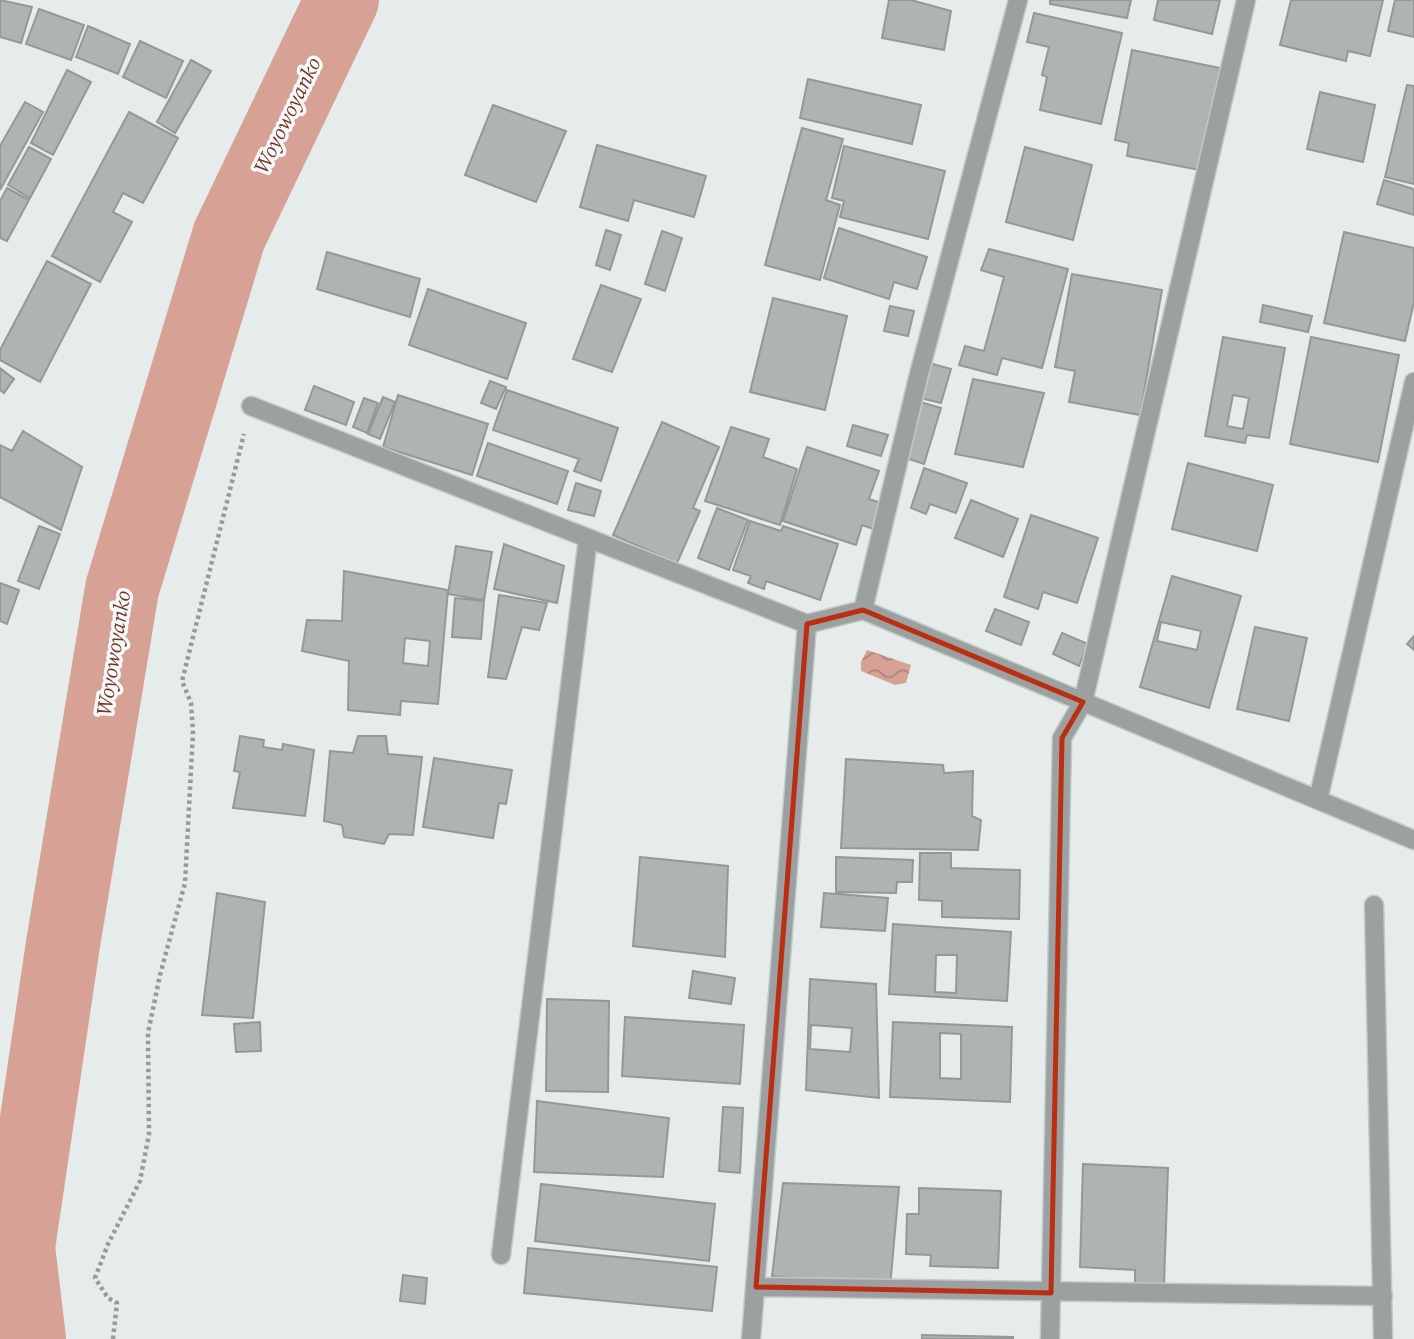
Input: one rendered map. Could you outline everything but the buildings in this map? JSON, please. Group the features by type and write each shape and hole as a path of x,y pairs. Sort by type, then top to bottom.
{"street":[{"path":"863,610 918,378 1018,0"},
{"path":"1050,1339 1062,738 1083,702 1246,0"},
{"path":"1318,800 1414,383"},
{"path":"251,406 807,624 863,610 1414,840"},
{"path":"500,1255 588,538"},
{"path":"751,1339 807,624"},
{"path":"1374,905 1383,1339"},
{"path":"756,1287 1382,1296"}],"path":[{"path":"113,1339 117,1303 108,1298 95,1278 108,1244 140,1181 149,1134 148,1033 160,975 185,883 193,732 191,703 181,681 251,406"}],"highlighted area":[{"path":"863,610 1083,702 1062,738 1051,1293 756,1287 807,624"}],"water":[{"path":"867,650 911,665 906,683 895,685 861,671 861,662"}],"waterway":[{"name":"Woyowoyanko","path":"29,1339 18,1247 63,944 122,589 229,236 342,0"}]}
